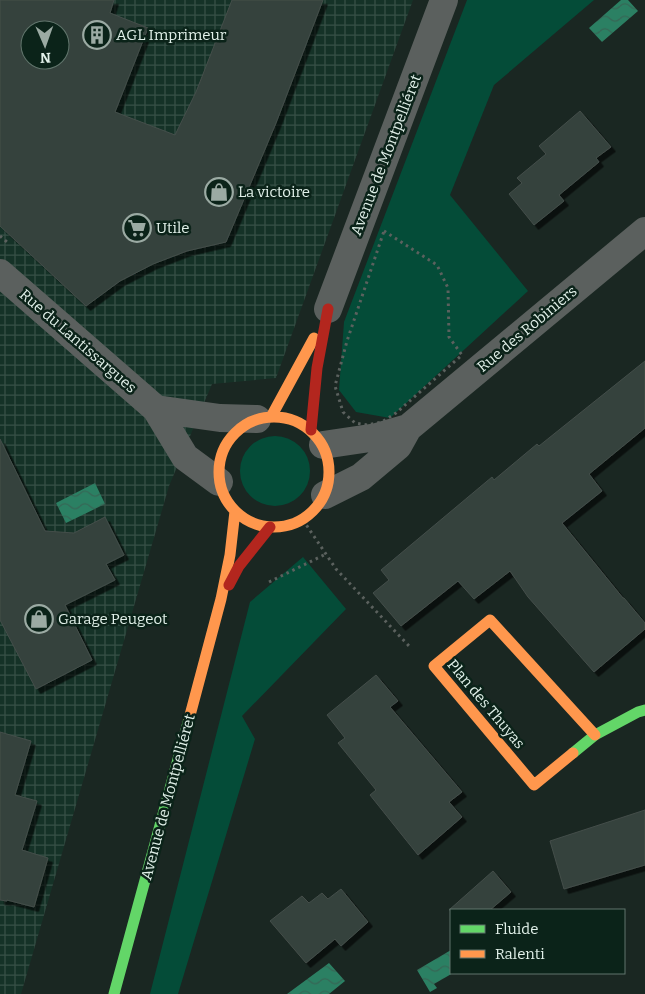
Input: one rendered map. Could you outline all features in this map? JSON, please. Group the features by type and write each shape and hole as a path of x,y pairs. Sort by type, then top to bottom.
{"street":[{"name":"Avenue de Montpelliéret","path":"264,418 301,363 328,309 444,0"},
{"name":"Rue des Robiniers","path":"325,495 361,477 398,446 408,428 645,231"},
{"name":"Rue du Lantissargues","path":"0,273 156,409 185,457 219,482"},
{"name":"Avenue de Montpelliéret","path":"317,438 316,368 328,309"},
{"path":"156,409 220,418 285,417 299,422 317,438 329,461 330,479 325,495 316,509 303,520 287,526 270,527 258,525 245,519 234,511 225,498 219,482 219,466 222,451 226,444 242,426 264,418"},
{"name":"Rue des Robiniers","path":"317,438 377,437 408,428"},
{"name":"Avenue de Montpelliéret","path":"114,994 221,599 230,555 234,511"},
{"name":"Avenue de Montpelliéret","path":"221,599 239,566 270,527"},
{"name":"Plan des Thuyas","path":"490,620 595,735 534,784 434,666 490,620"},
{"path":"595,735 645,710"}],"path":[{"path":"384,231 437,265 448,288 449,337 462,355 396,413 382,422 367,425 356,423 343,412 335,386 347,341 384,231"},
{"path":"303,520 336,569 421,659 434,666"}],"shaded area":[{"path":"0,0 413,0 276,378 212,384 169,486 21,994 0,994"},
{"path":"467,0 594,0 494,85 450,195 528,291 390,418 356,412 339,390 344,322"},
{"path":"275,436 294,442 304,452 310,471 304,490 294,500 275,506 256,500 246,490 240,471 246,452 256,442"},
{"path":"303,557 346,609 242,716 255,739 178,994 150,994 250,602"}],"water":[{"path":"621,0 628,0 638,11 602,42 589,28"},
{"path":"95,483 105,504 66,523 56,503"},
{"path":"450,951 451,974 434,984 437,988 430,992 417,970"},
{"path":"329,963 345,981 329,994 287,994"}],"building":[{"path":"0,0 114,0 110,13 148,28 115,112 175,135 196,92 232,0 323,0 276,123 226,242 187,251 153,264 120,281 86,306 0,226"},
{"path":"580,111 611,147 596,158 599,162 559,195 564,201 534,225 509,194 522,183 517,178 546,154 539,146"},
{"path":"645,361 645,428 589,474 602,491 562,523 645,623 645,629 594,672 528,597 510,571 474,599 458,581 401,626 373,593 389,580 381,570 492,477 494,480 537,444 539,446"},
{"name":"Garage Peugeot","path":"0,439 45,531 74,533 105,517 124,555 106,564 115,580 65,605 92,660 36,689 0,620"},
{"path":"376,675 398,701 390,707 462,792 449,802 462,817 418,855 370,795 376,790 338,743 345,738 327,715"},
{"path":"0,732 31,741 15,795 37,801 22,850 48,858 34,907 0,900"},
{"path":"645,810 645,865 564,889 550,841"},
{"path":"493,871 511,892 491,909 450,909"},
{"path":"341,889 368,922 341,946 335,939 306,963 270,921 302,896 309,903 322,893 328,899"}],"traffic: fast":[{"path":"573,753 595,735 645,710"},
{"path":"114,994 189,719"}],"traffic: slow":[{"path":"271,417 314,338"},
{"path":"274,417 295,421 313,433 325,451 329,472 325,493 313,511 295,523 274,527 253,523 235,511 223,493 219,472 223,451 235,433 253,421 274,417"},
{"path":"189,719 221,599 230,555 235,511"},
{"path":"573,753 534,785 434,666 490,620 595,735"}],"traffic: jam":[{"path":"311,430 317,368 328,309"},
{"path":"229,585 239,566 270,527"}],"place":[{"name":"AGL Imprimeur","path":"97,35"},
{"name":"La victoire","path":"219,192"},
{"name":"Utile","path":"137,228"},
{"name":"Garage Peugeot","path":"39,619"}]}
